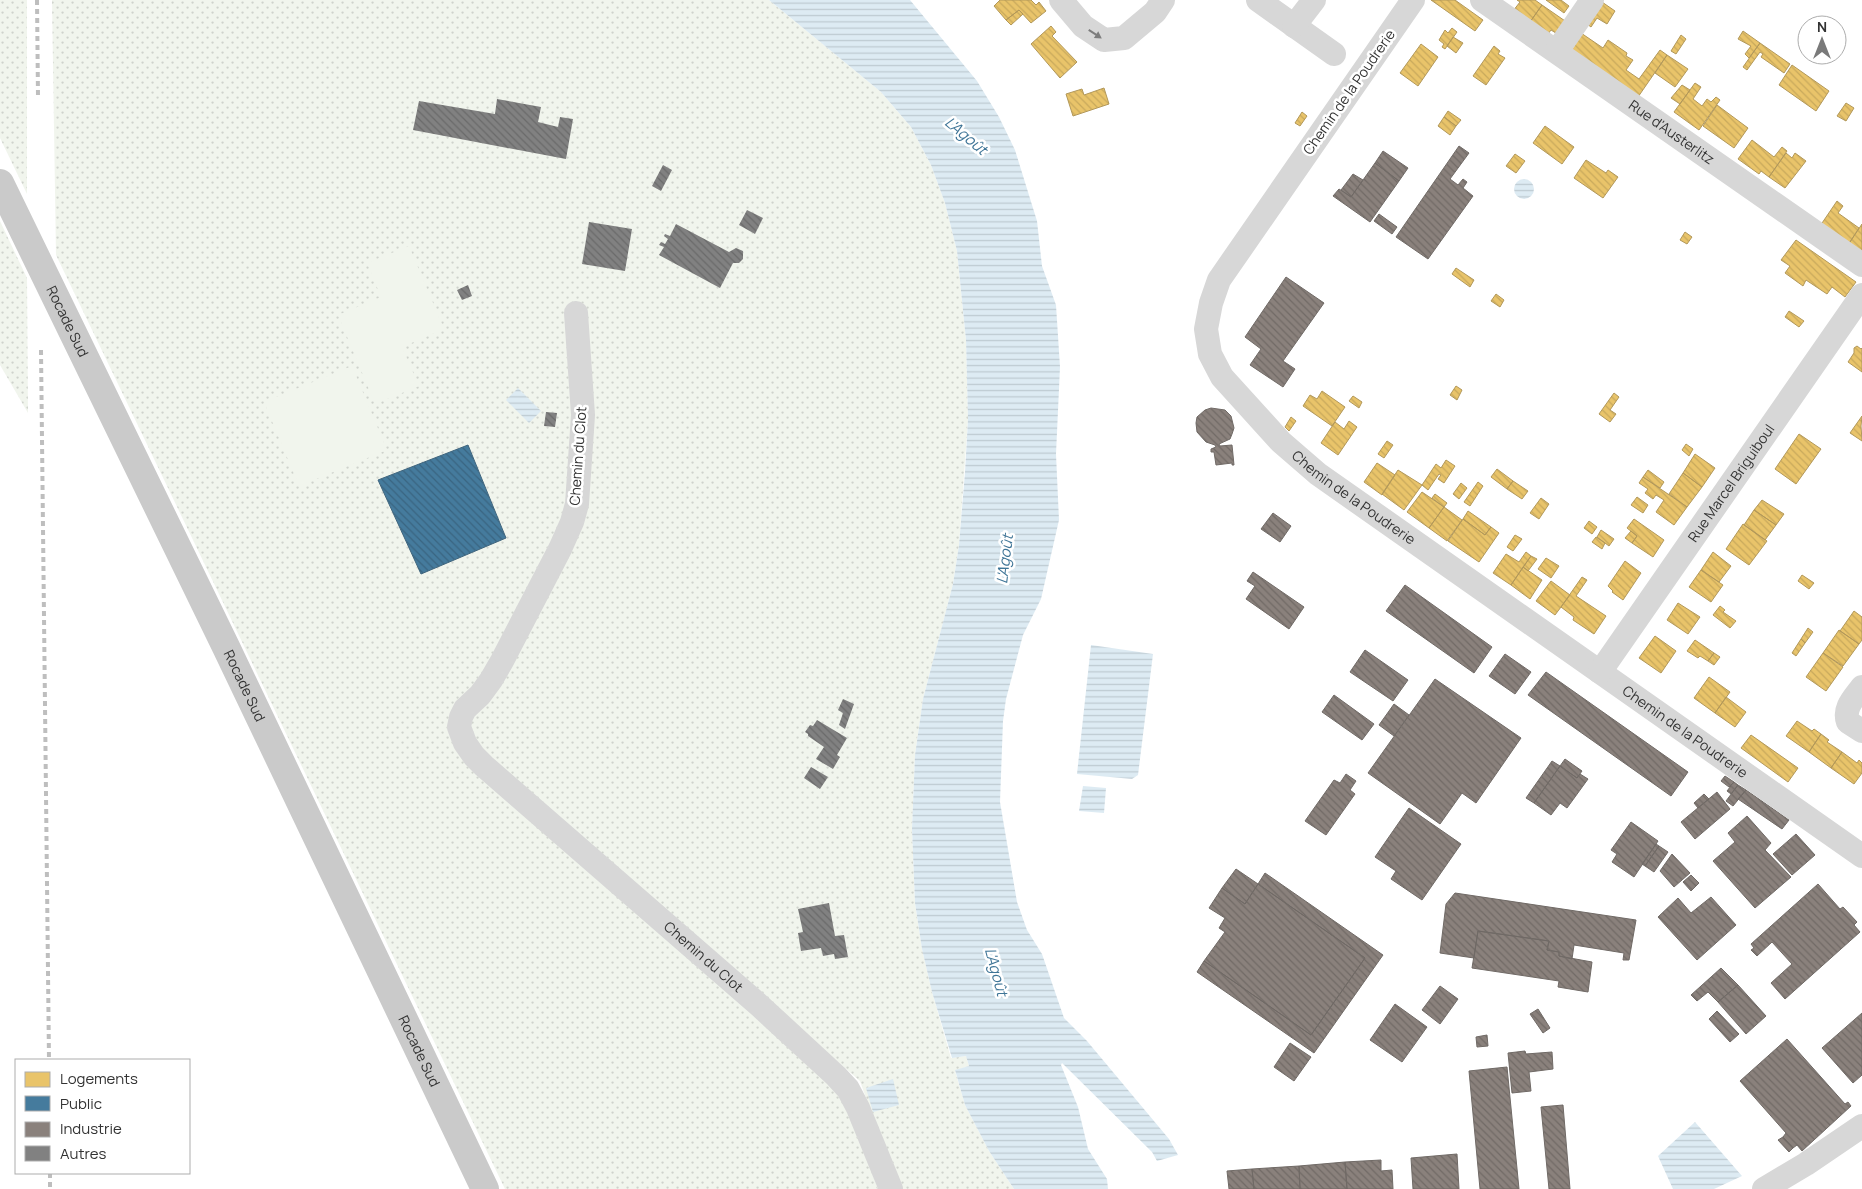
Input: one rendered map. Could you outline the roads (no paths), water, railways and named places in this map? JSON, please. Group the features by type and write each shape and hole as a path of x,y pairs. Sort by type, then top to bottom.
{"main road":[{"name":"Rocade Sud","path":"0,183 235,664 485,1189"}],"street":[{"path":"1061,0 1083,26 1104,40 1124,38 1155,12 1163,0"},
{"path":"1258,0 1334,54"},
{"path":"1294,26 1314,0"},
{"name":"Chemin de la Poudrerie","path":"1414,0 1219,280 1211,304 1206,329 1210,354 1222,377 1281,442 1318,474 1862,856"},
{"name":"Rue d'Austerlitz","path":"1482,0 1862,265"},
{"path":"1557,51 1592,0"},
{"name":"Rue Marcel Briguiboul","path":"1600,672 1862,295"},
{"name":"Chemin du Clot","path":"576,313 583,416 577,504 572,522 560,549 502,661 480,696 470,724 474,756 773,1018 836,1076 848,1089 858,1108 891,1189"},
{"path":"1862,687 1847,708 1846,714 1848,722 1862,731"},
{"path":"1764,1189 1806,1164 1862,1126"}],"water":[{"name":"L'Agoût","path":"769,0 910,0 977,81 999,117 1015,150 1037,221 1042,266 1056,305 1060,367 1056,454 1059,520 1041,599 1023,635 1006,699 1003,721 1000,802 1017,902 1027,930 1042,954 1064,1018 1087,1041 1169,1139 1178,1155 1157,1161 1152,1152 1062,1063 1061,1065 1078,1107 1088,1149 1107,1179 1108,1189 1014,1189 989,1151 965,1105 955,1070 969,1066 966,1056 952,1058 932,992 922,949 915,903 912,829 915,755 923,699 953,584 959,545 965,472 968,419 966,340 957,251 945,203 931,165 911,127 881,92"},
{"path":"1524,179 1531,182 1534,189 1531,196 1524,199 1517,196 1514,189 1517,182"},
{"path":"518,388 541,411 529,423 506,400"},
{"path":"1091,645 1153,654 1138,775 1132,779 1077,774"},
{"path":"1083,786 1106,788 1104,813 1079,811"},
{"path":"893,1079 899,1105 873,1112 866,1088"},
{"path":"1695,1122 1742,1176 1714,1189 1673,1189 1658,1156"}],"railway":[{"path":"37,0 38,97"},
{"path":"41,350 49,1059"},
{"path":"50,1174 50,1189"}]}
